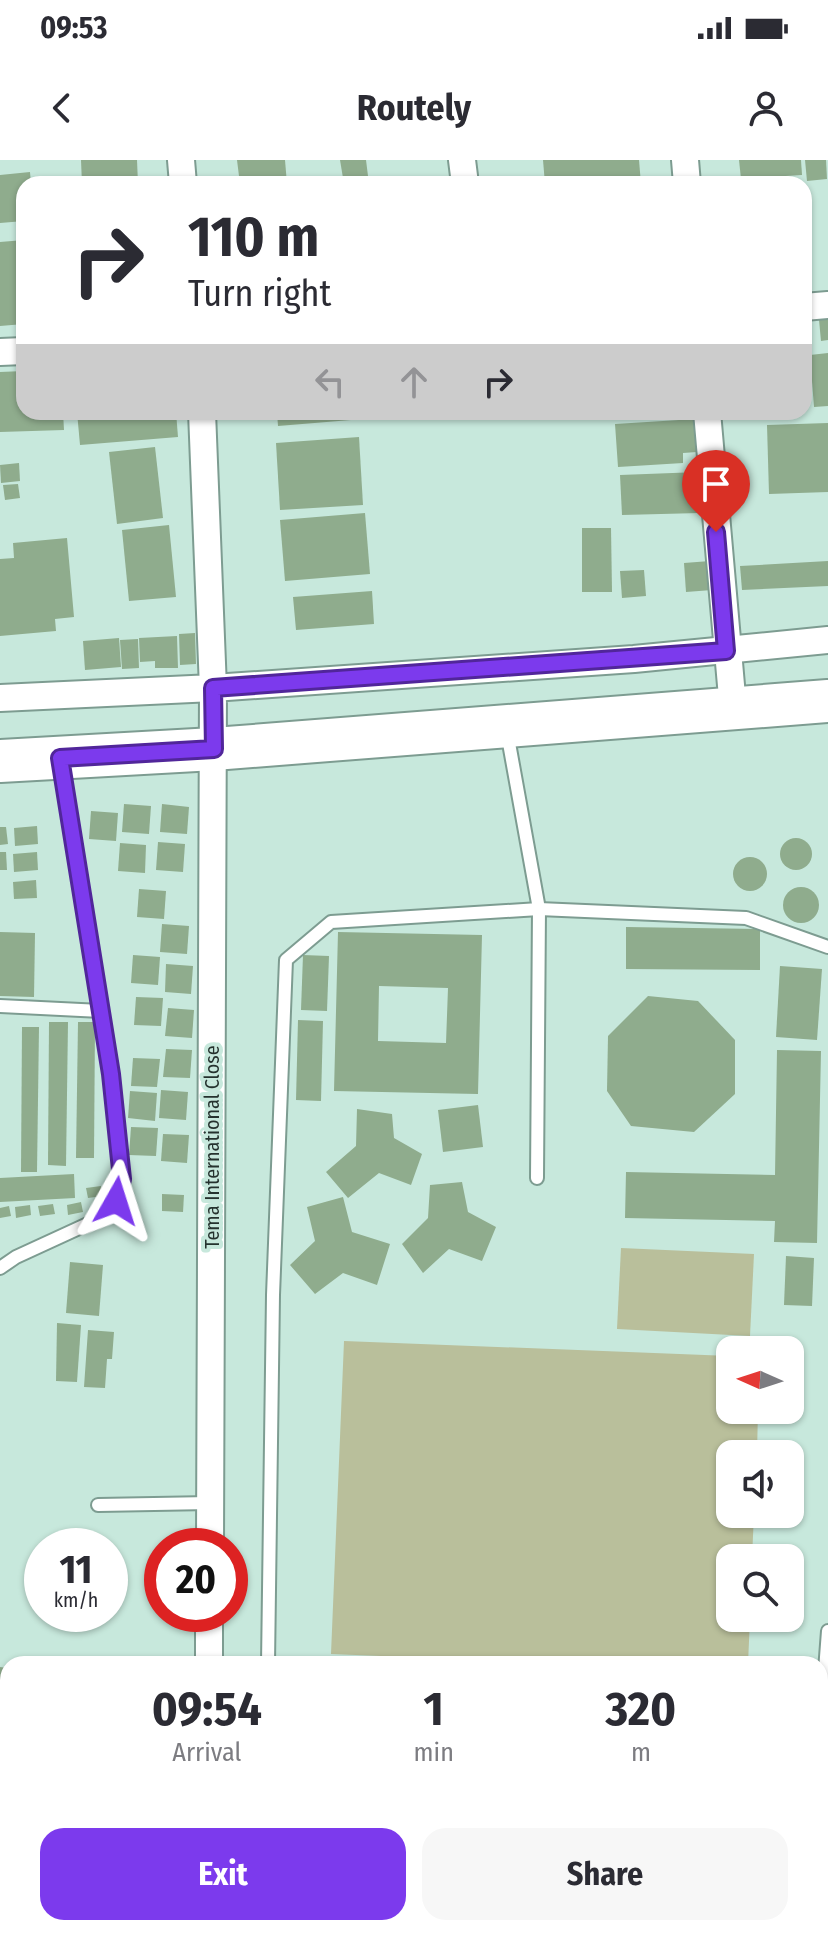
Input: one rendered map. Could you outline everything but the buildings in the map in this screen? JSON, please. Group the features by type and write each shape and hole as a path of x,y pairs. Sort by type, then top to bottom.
{"highway":[{"path":"0,761 214,749 828,701"}],"street":[{"name":"Tema International Close","path":"202,420 214,749 210,1528"},
{"path":"708,420 733,708"},
{"path":"0,698 213,688 726,651 828,640"},
{"path":"209,1632 209,1656"}],"lane":[{"path":"505,726 539,909 537,1178"},
{"path":"0,1268 16,1257 103,1217 116,1201 122,1179 111,1074 60,758"},
{"path":"268,1656 273,1295 286,960 331,922 539,909 746,918 828,947"},
{"path":"0,1006 101,1011"},
{"path":"98,1505 210,1503"},
{"path":"826,1656 828,1631"}],"green space":[{"path":"621,1248 754,1254 750,1336 617,1329"},
{"path":"344,1341 716,1355 716,1424 758,1424 757,1440 716,1440 716,1528 753,1528 753,1544 716,1544 716,1632 749,1632 748,1656 331,1654"}],"route":[{"path":"116,1201 122,1179 111,1074 60,758 214,749 213,688 726,651 716,532"}]}
